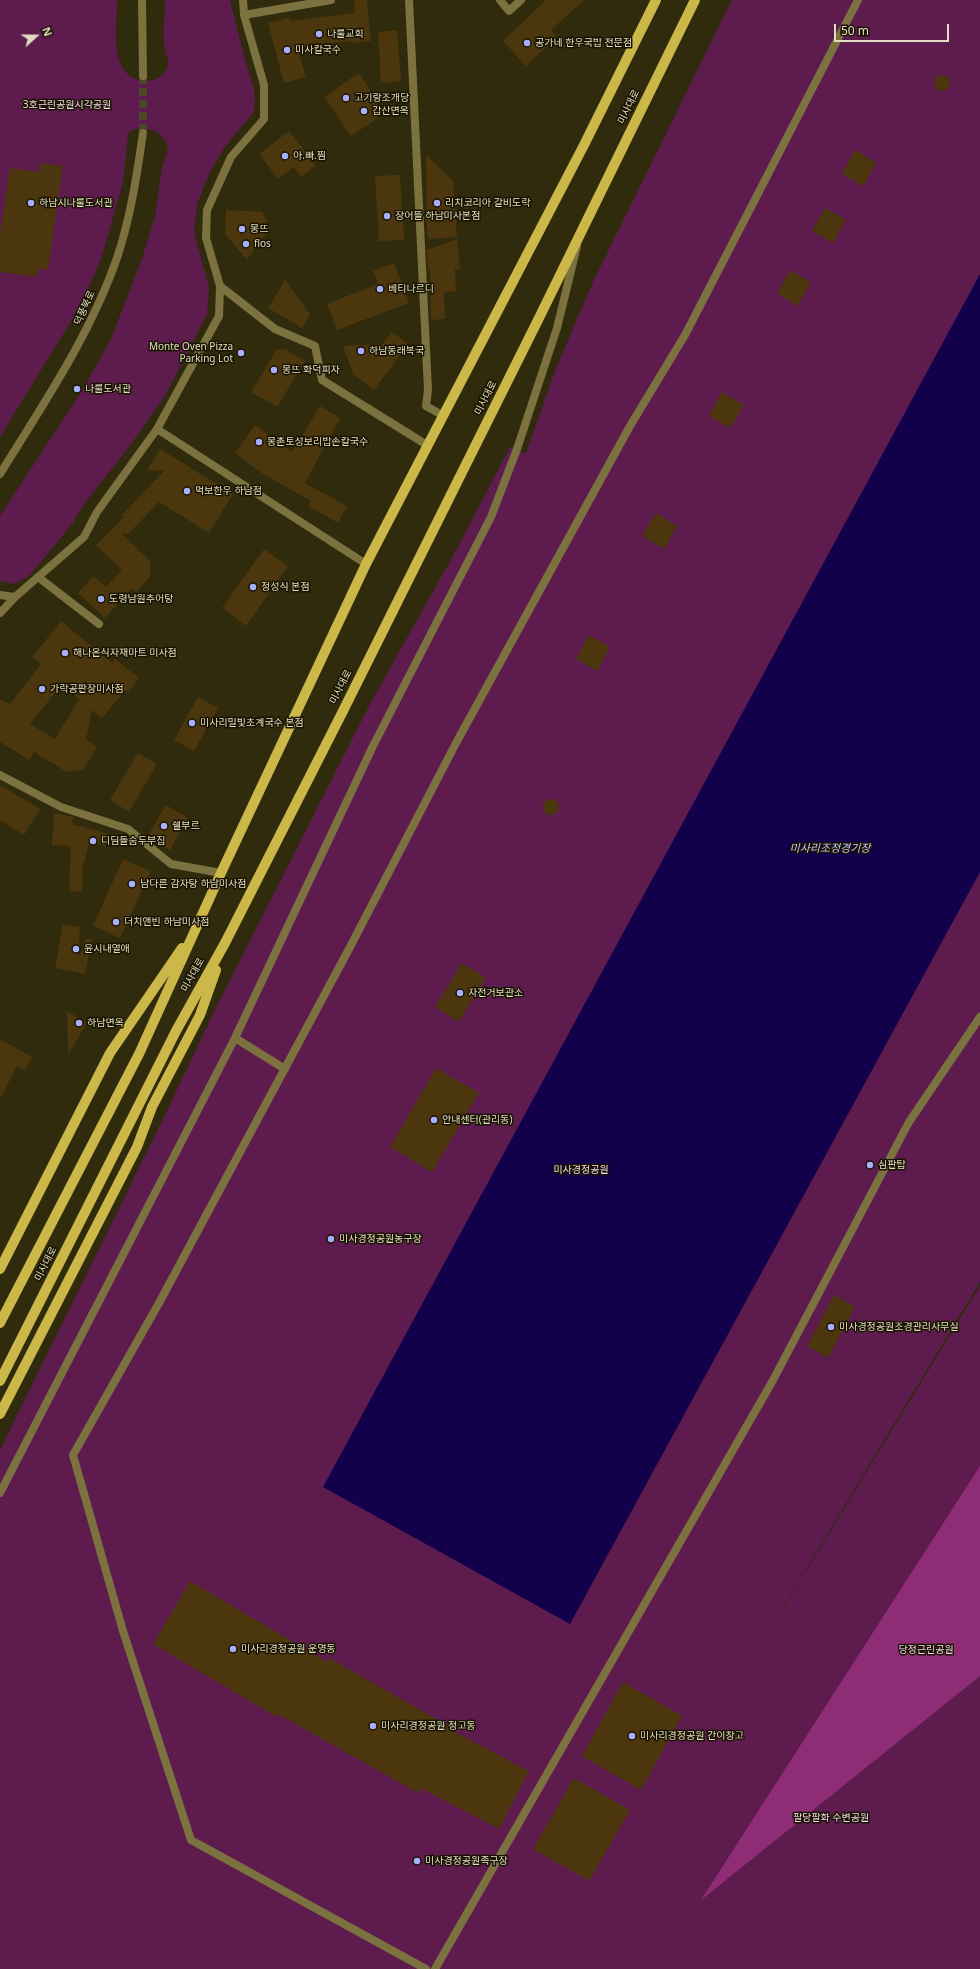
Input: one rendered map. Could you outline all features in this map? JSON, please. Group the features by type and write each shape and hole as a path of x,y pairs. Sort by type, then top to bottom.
{"main road":[{"name":"미사대로","path":"0,1323 139,1054 196,926 366,564 442,415 584,145 656,0"},
{"name":"미사대로","path":"0,1381 176,1031 225,943 343,711 580,235 695,0"},
{"path":"0,1269 110,1052 196,926"},
{"path":"0,1414 137,1147 152,1107 200,1015 225,943"}],"street":[{"path":"142,0 143,76"},
{"path":"0,613 15,597 84,537 97,512 156,429 219,316 220,286 206,238 207,210 231,157 264,119 264,85 244,15 243,0"},
{"path":"244,15 331,0"},
{"path":"409,0 428,382 426,406 442,415"},
{"path":"500,0 509,11 521,0"},
{"path":"426,1969 191,1840 123,1631 73,1455 159,1303 456,743 630,426 686,335 858,0"},
{"name":"덕풍북로","path":"0,474 65,370 90,323 104,291 118,254 133,199 143,133"},
{"path":"0,1493 234,1038 373,746 491,517 517,449 557,328 580,235"},
{"path":"220,286 275,329 315,346 322,380 427,445"},
{"path":"156,429 366,564"},
{"path":"38,577 99,624"},
{"path":"0,595 15,597"},
{"path":"0,775 61,807 128,829 171,864 221,873"},
{"path":"435,1969 772,1382 909,1122 980,1017"},
{"path":"234,1038 284,1069"}],"green space":[{"name":"3호근린공원시각공원","path":"0,0 117,0 116,37 120,62 125,72 134,78 147,81 161,76 168,66 164,37 165,0 230,0 254,89 255,102 253,113 224,148 210,172 197,204 194,232 209,288 207,314 165,396 129,447 84,504 72,524 30,575 15,584 1,581 0,583 0,516 82,391 111,339 142,259 155,216 162,168 168,149 165,140 156,131 140,128 132,130 128,134 123,182 102,256 82,303 0,437"},
{"name":"미사경정공원","path":"732,0 980,0 980,1282 702,1741 980,1286 980,1969 0,1969 0,1450 166,1113 212,1016 369,706 459,545 510,447 526,453 557,366 592,284"},
{"name":"당정근린공원","path":"980,1466 980,1676 701,1900"}],"water":[{"name":"미사리조정경기장","path":"980,274 980,872 570,1624 323,1487"}],"building":[{"path":"354,0 367,0 371,41 351,43 351,41 297,47 306,77 284,83 268,23 289,18 290,21 355,13"},
{"path":"546,0 584,0 551,30 557,37 526,66 503,41"},
{"path":"397,30 401,81 381,83 378,32"},
{"path":"359,73 385,113 351,136 324,97"},
{"path":"939,75 945,75 950,80 948,89 945,91 939,91 934,86 934,80"},
{"path":"289,131 316,165 301,177 294,167 278,179 259,154"},
{"path":"855,150 876,163 863,186 842,174"},
{"path":"426,155 453,181 457,237 429,239 427,234"},
{"name":"하남시나룰도서관","path":"40,163 63,166 48,270 38,268 37,277 0,272 0,234 10,168 39,172"},
{"path":"400,175 404,240 379,241 375,176"},
{"path":"825,208 846,220 833,243 812,231"},
{"path":"226,210 262,212 270,228 247,260 225,234"},
{"path":"457,239 460,269 455,269 456,291 444,292 445,319 431,320 430,270 428,270 427,250"},
{"path":"394,263 409,303 337,330 327,304 378,284 373,271"},
{"path":"790,270 811,282 798,306 777,293"},
{"path":"285,280 310,314 302,328 268,308"},
{"path":"392,332 408,344 374,390 353,374 343,346 382,344"},
{"path":"277,349 285,349 305,361 277,407 251,392"},
{"path":"722,392 744,405 730,428 709,416"},
{"path":"320,406 340,418 305,483 347,506 338,523 308,506 311,501 263,474 235,453 255,425 292,452"},
{"path":"160,449 233,494 209,533 159,502 128,534 121,533 150,561 150,577 136,592 132,588 105,618 78,593 93,576 106,587 122,570 96,545 124,517 122,515 164,471 147,470"},
{"path":"656,513 677,526 664,549 642,536"},
{"path":"264,549 288,566 246,626 222,608"},
{"path":"61,621 112,663 115,659 139,678 129,692 126,690 102,718 92,710 86,740 97,747 83,770 67,772 34,752 29,760 0,742 0,699 10,704 41,664 32,657","holes":["62,684 79,699 55,739 30,724"]},
{"path":"589,635 610,647 597,671 576,659"},
{"path":"198,697 218,708 194,751 174,740"},
{"path":"138,753 157,764 129,812 110,800"},
{"path":"0,785 40,809 24,835 0,820"},
{"path":"548,799 554,799 559,804 557,813 554,815 548,815 543,810 543,804"},
{"path":"166,805 188,818 170,850 147,837"},
{"path":"54,813 73,817 72,824 109,834 106,846 90,841 83,866 82,892 69,891 71,846 52,845"},
{"path":"123,859 151,871 120,938 93,926"},
{"path":"63,924 80,927 78,958 87,938 92,940 85,974 55,968"},
{"name":"자전거보관소","path":"462,963 486,978 459,1022 435,1007"},
{"path":"67,1011 87,1023 68,1055"},
{"path":"0,1039 32,1057 25,1070 17,1066 0,1099"},
{"name":"안내센터(관리동)","path":"436,1068 479,1093 432,1172 390,1147"},
{"name":"미사경정공원조경관리사무실","path":"834,1295 855,1307 828,1358 807,1346"},
{"path":"190,1581 327,1662 329,1658 454,1729 453,1731 529,1771 499,1829 421,1788 418,1793 278,1714 277,1717 153,1644"},
{"name":"미사리경정공원 간이창고","path":"623,1682 682,1716 641,1790 582,1756"},
{"path":"574,1778 630,1810 589,1881 533,1849"}],"tunnel":[{"path":"143,76 143,133"}],"place":[{"name":"나룰교회","path":"319,34"},
{"name":"공가네 한우국밥 전문점","path":"527,43"},
{"name":"미사칼국수","path":"287,50"},
{"name":"고기랑조개당","path":"346,98"},
{"name":"갑산면옥","path":"364,111"},
{"name":"아.빠.찜","path":"285,156"},
{"name":"하남시나룰도서관","path":"31,203"},
{"name":"리치코리아 갈비도락","path":"437,203"},
{"name":"장어뜰 하남미사본점","path":"387,216"},
{"name":"몽뜨","path":"242,229"},
{"name":"flos","path":"246,244"},
{"name":"베티나르디","path":"380,289"},
{"name":"하남동래복국","path":"361,351"},
{"name":"Monte Oven Pizza Parking Lot","path":"241,353"},
{"name":"몽뜨 화덕피자","path":"274,370"},
{"name":"나룰도서관","path":"77,389"},
{"name":"몽촌토성보리밥손칼국수","path":"259,442"},
{"name":"먹보한우 하남점","path":"187,491"},
{"name":"정성식 본점","path":"253,587"},
{"name":"도령남원추어탕","path":"101,599"},
{"name":"해나온식자재마트 미사점","path":"65,653"},
{"name":"가락공판장미사점","path":"42,689"},
{"name":"미사리밀빛초계국수 본점","path":"192,723"},
{"name":"쉘부르","path":"164,826"},
{"name":"디딤돌숨두부집","path":"93,841"},
{"name":"남다른 감자탕 하남미사점","path":"132,884"},
{"name":"더치앤빈 하남미사점","path":"116,922"},
{"name":"윤시내열애","path":"76,949"},
{"name":"자전거보관소","path":"460,993"},
{"name":"하남면옥","path":"79,1023"},
{"name":"안내센터(관리동)","path":"434,1120"},
{"name":"심판탑","path":"870,1165"},
{"name":"미사경정공원농구장","path":"331,1239"},
{"name":"미사경정공원조경관리사무실","path":"831,1327"},
{"name":"미사리경정공원 운영동","path":"233,1649"},
{"name":"미사리경정공원 정고동","path":"373,1726"},
{"name":"미사리경정공원 간이창고","path":"632,1736"},
{"name":"미사경정공원족구장","path":"417,1861"}],"park label":[{"name":"팔당팔화 수변공원","path":"831,1818"}]}
